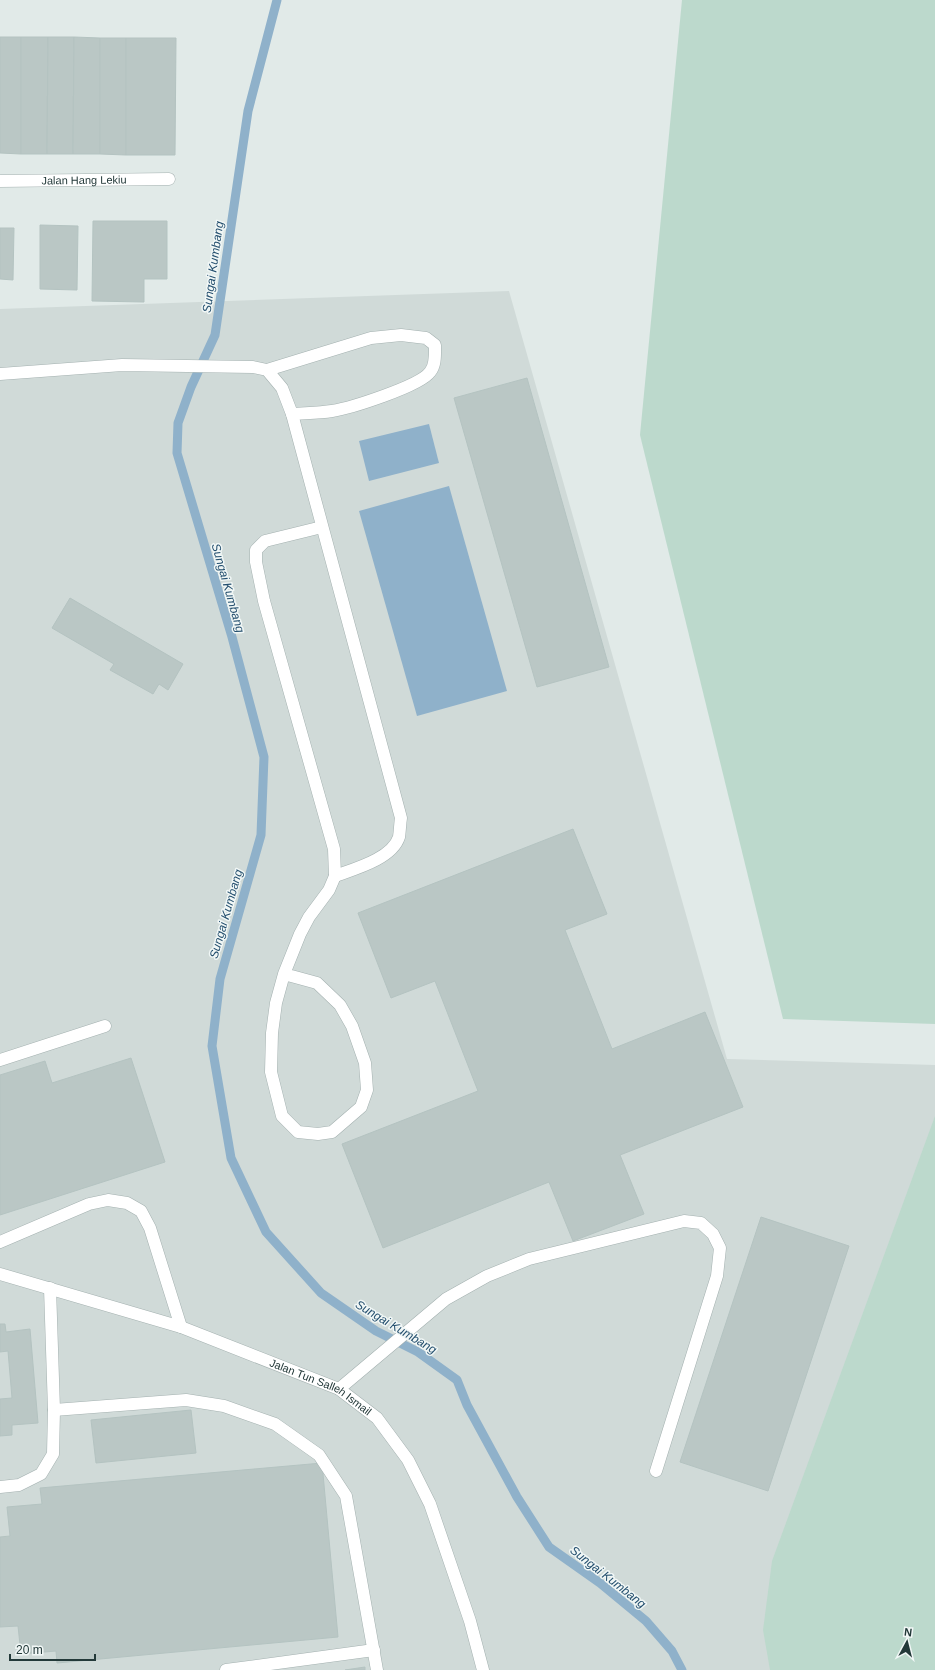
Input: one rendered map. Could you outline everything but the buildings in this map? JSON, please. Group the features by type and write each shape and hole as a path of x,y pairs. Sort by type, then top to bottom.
{"street":[{"name":"Jalan Hang Lekiu","path":"0,181 169,179"},
{"path":"0,374 122,365 253,367 268,370 372,338 408,336 426,338 435,345 435,358 430,372 415,383 370,401 332,411 292,414"},
{"path":"268,370 282,388 292,414 401,818 399,838 389,852 368,864 334,876"},
{"path":"284,974 317,983 340,1005 352,1026 365,1063 367,1090 361,1107 332,1132 318,1134 298,1132 282,1116 271,1072 272,1032 276,1003 284,974 300,934 309,917 329,890 334,876 334,849 264,600 256,562 256,550 265,541 322,527"},
{"path":"0,1060 105,1026"},
{"path":"0,1242 90,1204 108,1200 127,1203 141,1211 150,1228 181,1327"},
{"path":"339,1389 446,1299 487,1276 529,1259 684,1221 701,1223 714,1234 720,1248 717,1276 656,1471"},
{"name":"Jalan Tun Salleh Ismail","path":"0,1274 181,1327 339,1389 377,1418 408,1460 430,1504 470,1621 483,1670"},
{"path":"0,1487 19,1485 41,1474 53,1454 54,1410 50,1288"},
{"path":"54,1410 186,1400 224,1406 275,1424 319,1455 346,1496 377,1670"},
{"path":"226,1670 374,1650"}],"shaded area":[{"path":"509,291 727,1059 935,1065 935,1670 0,1670 0,309"}],"green space":[{"path":"682,0 935,0 935,1024 783,1019 640,435"},
{"path":"935,1116 935,1670 770,1670 763,1630 772,1561"}],"water":[{"path":"429,424 439,463 369,481 359,441"},
{"path":"449,486 507,691 417,716 359,511"}],"waterway":[{"name":"Sungai Kumbang","path":"277,0 248,111 215,335 191,387 178,423 177,453 232,637 264,757 261,835 220,979 212,1046 231,1158 266,1232 321,1293 376,1331 418,1352 457,1380 467,1405 517,1497 549,1547 600,1583 646,1621 672,1651 682,1670"}]}
